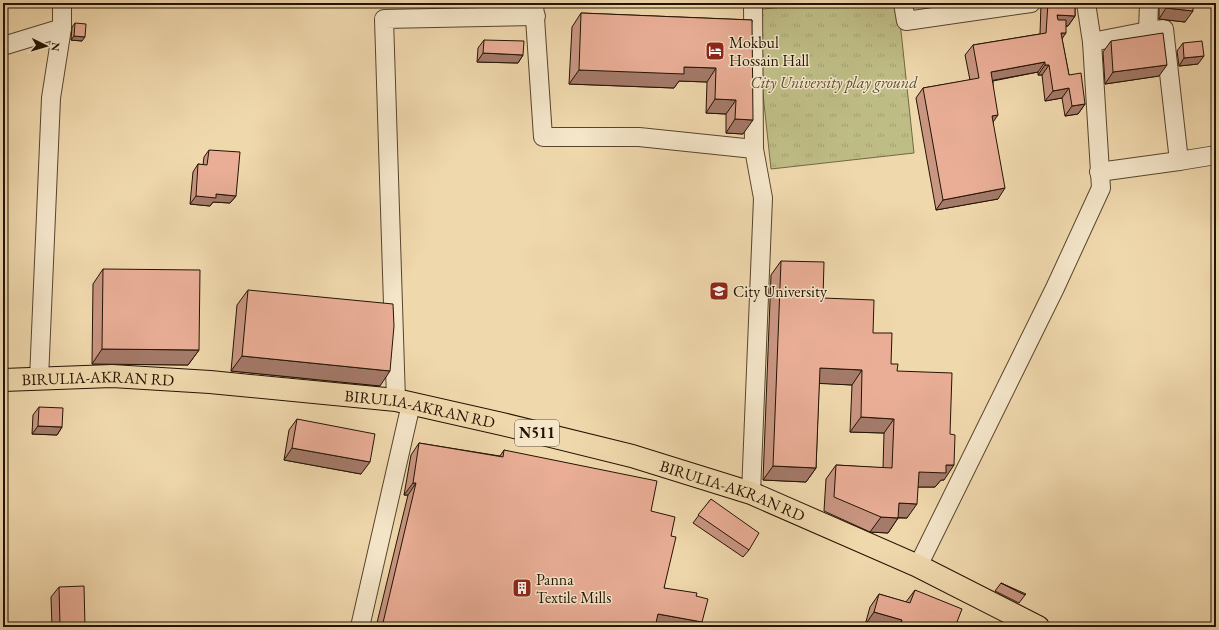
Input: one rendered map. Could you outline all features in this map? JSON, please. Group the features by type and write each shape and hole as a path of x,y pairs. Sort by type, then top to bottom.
{"highway":[{"name":"BIRULIA-AKRAN RD","path":"3,380 112,376 210,382 403,402 632,456 751,493 918,566 1038,627"}],"street":[{"path":"39,379 50,98 62,28 62,3"},
{"path":"751,493 763,198 754,149 753,3"},
{"path":"903,3 906,21 1031,3"},
{"path":"918,566 1055,288 1101,188 1092,42 1086,3"},
{"path":"1148,31 1149,3"},
{"path":"360,627 403,402 384,19 535,9 543,137 639,137 754,149"},
{"path":"3,46 62,28"},
{"path":"1092,42 1164,29 1179,161"},
{"path":"1099,172 1216,155"}],"green space":[{"name":"City University play ground","path":"822,3 898,3 914,153 771,169 754,10"}],"building":[{"path":"1048,3 1075,3 1075,16 1057,15 1058,20 1066,20 1066,33 1061,33 1069,75 1081,73 1085,104 1072,106 1069,88 1053,91 1049,65 1045,65 1045,62 991,72 998,115 992,116 1005,188 943,200 923,88 979,78 973,45 1046,33"},
{"path":"1166,3 1193,3 1193,11 1166,8"},
{"path":"581,13 752,20 753,120 735,119 736,100 715,99 716,68 684,67 684,74 579,70"},
{"path":"75,23 86,24 85,37 74,36"},
{"path":"1163,33 1167,65 1113,72 1111,41"},
{"path":"484,40 524,41 523,55 483,53"},
{"path":"1202,41 1204,56 1184,58 1183,43"},
{"path":"209,150 240,152 236,196 216,194 216,198 196,196 198,164 207,165"},
{"name":"City University","path":"781,261 824,262 823,298 874,300 873,333 892,333 891,364 898,364 897,371 952,373 950,434 955,435 954,465 946,465 946,473 919,472 917,504 899,503 898,518 881,517 834,497 836,465 892,468 894,419 861,417 862,370 820,368 816,468 773,466"},
{"path":"103,269 200,270 199,350 102,349"},
{"path":"248,290 393,304 394,326 390,371 242,356"},
{"path":"39,407 63,408 62,427 38,426"},
{"path":"297,419 375,434 370,462 292,448"},
{"name":"Panna Textile Mills","path":"419,443 503,457 504,450 657,481 651,511 675,517 671,536 676,537 664,588 697,593 696,596 708,599 702,622 658,614 655,627 382,627 416,483 413,483"},
{"path":"711,499 759,533 749,550 698,515"},
{"path":"1001,583 1026,594 1025,595"},
{"path":"84,586 85,627 67,627 67,625 60,626 59,587"},
{"path":"915,590 962,609 955,627 900,627 902,620 874,612 879,594 910,603"}],"place":[{"name":"Mokbul Hossain Hall","path":"715,51"},
{"name":"City University","path":"719,291"},
{"name":"Panna Textile Mills","path":"522,588"}]}
